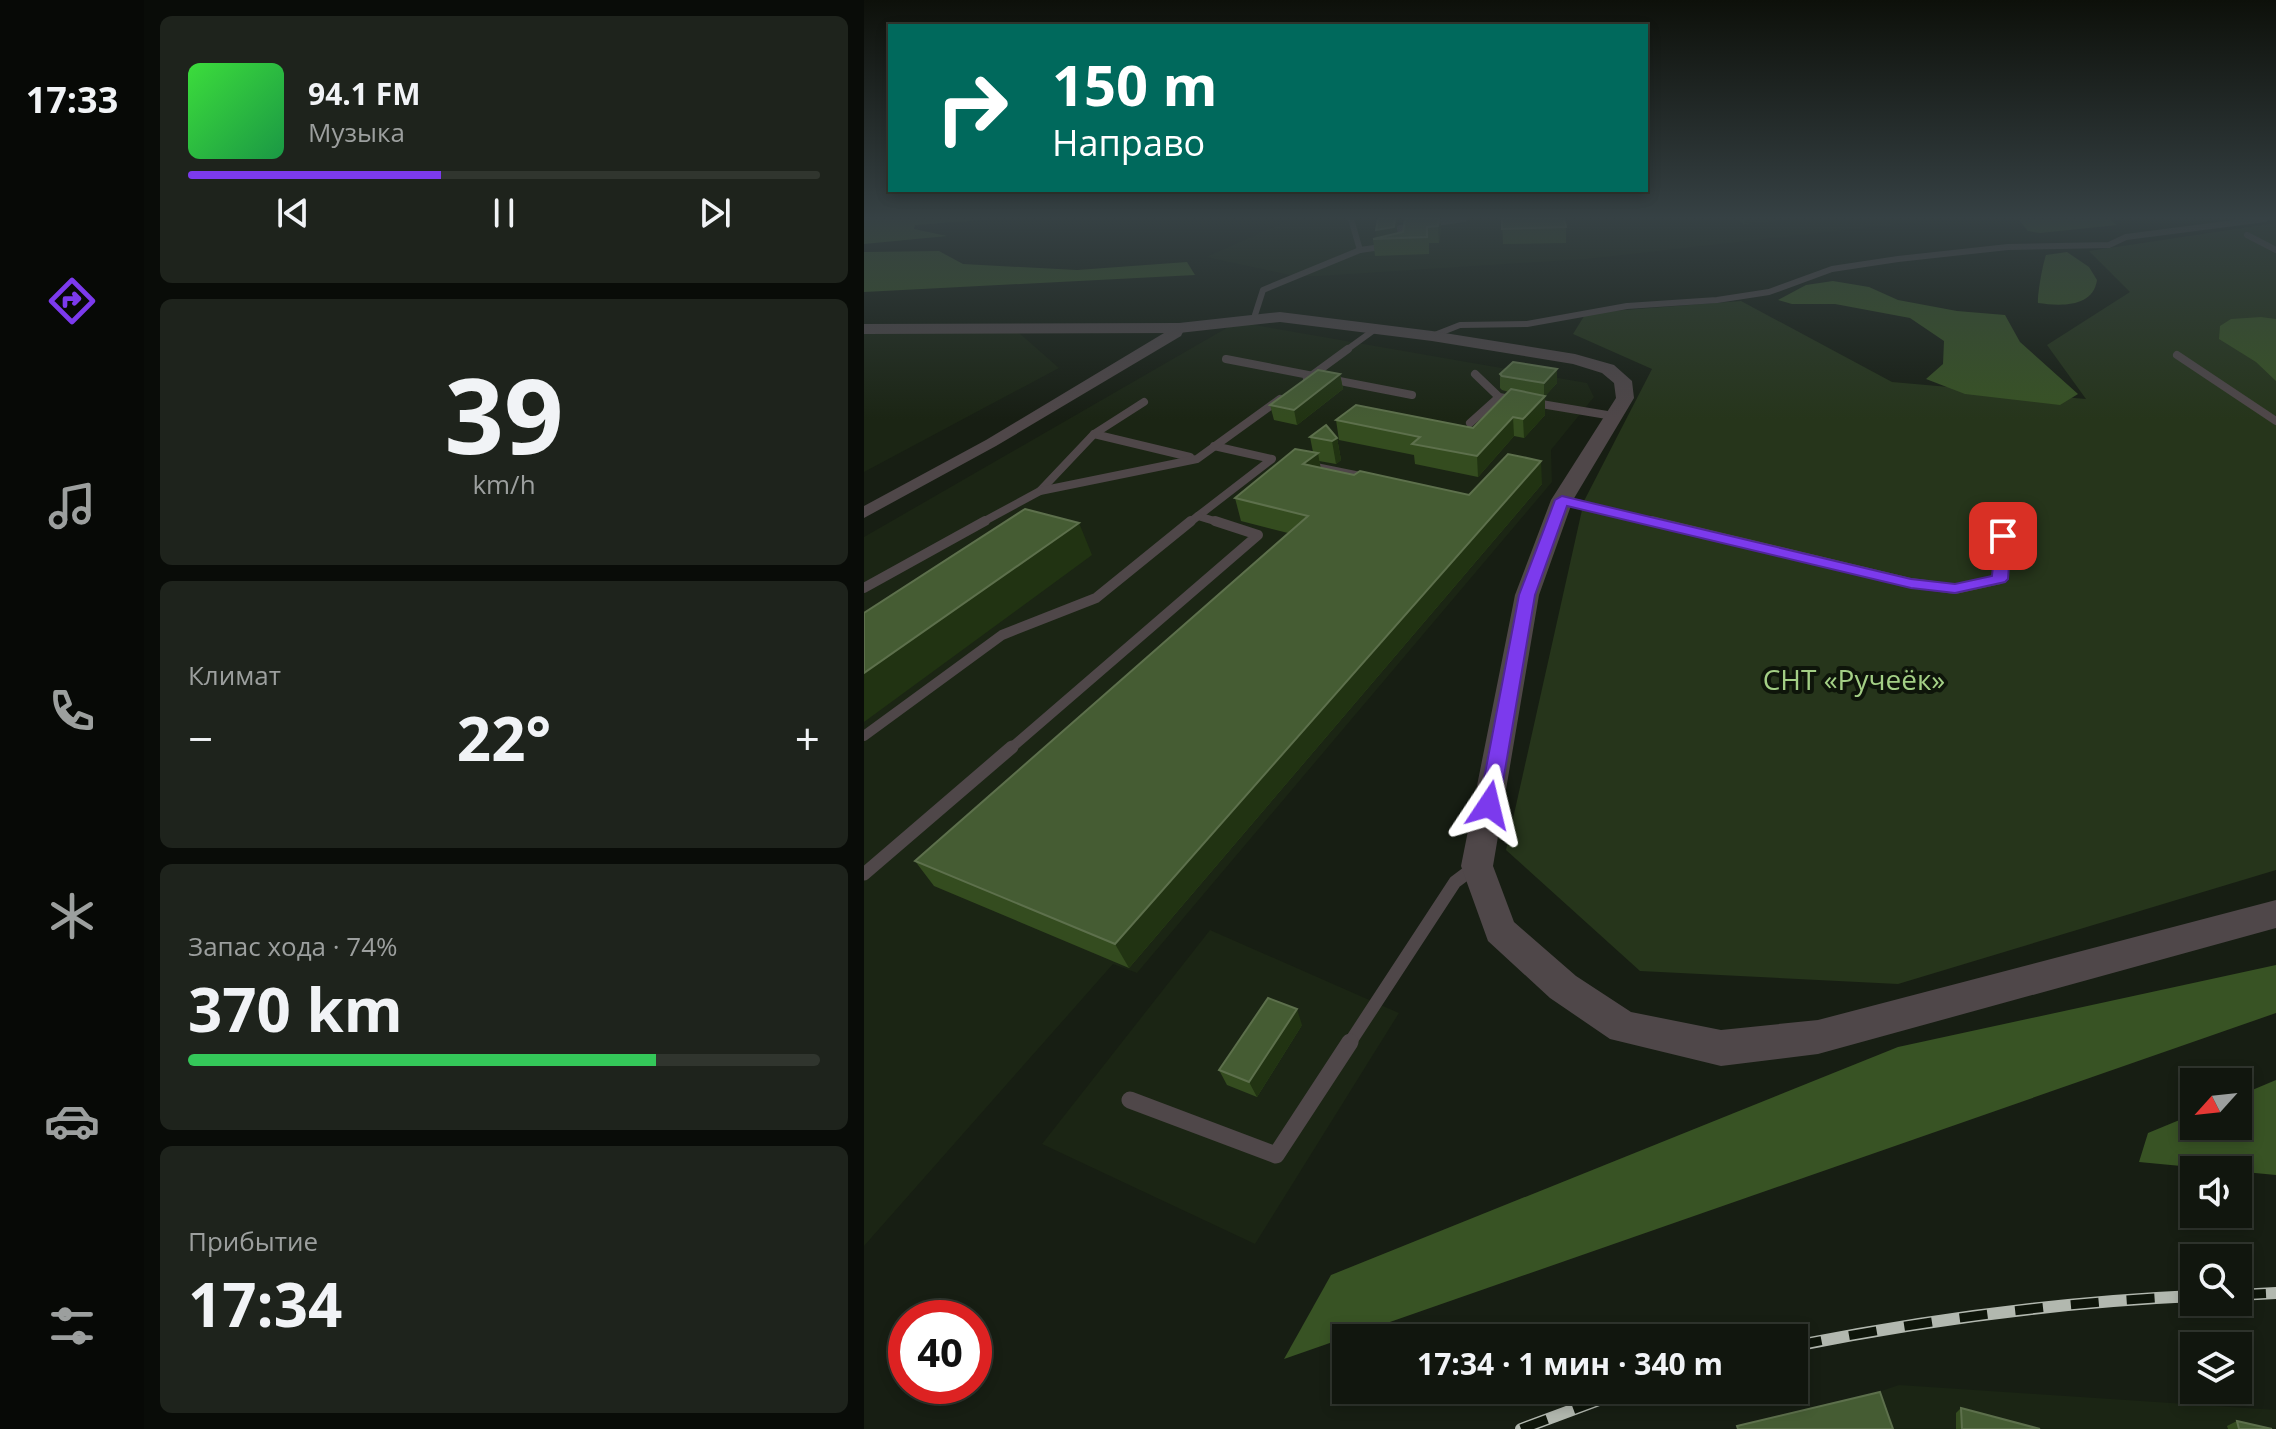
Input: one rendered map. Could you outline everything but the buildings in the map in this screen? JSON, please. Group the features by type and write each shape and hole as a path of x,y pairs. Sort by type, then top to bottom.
{"street":[{"path":"864,329 1179,328 1280,317 1432,336 1575,359 1608,369 1623,381 1625,398 1562,500 1527,595 1477,866 1500,931 1563,987 1623,1027 1721,1048 1818,1037 2276,914"},
{"path":"864,513 991,443 1176,333 1179,328"}],"lane":[{"path":"1254,318 1263,290 1273,286"},
{"path":"1432,336 1460,325 1527,324 1627,306 1717,300 1769,292 1786,286"},
{"path":"1299,385 1374,330"},
{"path":"2177,355 2276,421"},
{"path":"1226,359 1412,395"},
{"path":"1475,374 1499,397 1613,416"},
{"path":"864,588 1040,491 1197,459 1287,393"},
{"path":"1470,423 1499,397"},
{"path":"1040,491 1094,434 1144,402"},
{"path":"1094,434 1197,459"},
{"path":"1214,446 1287,462"},
{"path":"864,736 1002,635 1096,598 1272,459"},
{"path":"1303,465 1379,479"},
{"path":"1562,500 1911,583 1955,589 2000,579 2003,536"},
{"path":"864,874 1258,535 1198,516"},
{"path":"1130,1100 1276,1155 1455,882 1477,866"}],"shaded area":[{"path":"1237,322 1587,383 1594,397 1551,450 1552,482 1137,973 1113,964 864,1246 864,537"},
{"path":"1017,331 1059,368 864,472 864,334"},
{"path":"1210,930 1399,1013 1255,1244 1042,1144"},
{"path":"1899,1385 2276,1410 2276,1429 1767,1429"}],"green space":[{"path":"864,286 987,286 864,292"},
{"path":"1805,286 1861,286 1898,300 1957,311 2005,315 2020,342 2078,394 2060,405 1965,394 1926,379 1943,364 1944,341 1910,318 1835,304 1792,304 1778,300"},
{"path":"2039,286 2095,286 2089,296 2074,303 2038,303"},
{"name":"СНТ «Ручеёк»","path":"2124,286 2276,286 2276,870 1898,984 1640,971 1506,850 1584,501 1652,369 1573,334 1586,313 1741,301 1892,382 2086,399 2047,345 2130,292"},
{"path":"2231,319 2276,319 2276,381 2256,362 2219,339 2220,326"},
{"path":"2276,965 2276,1013 1384,1324 1332,1324 1332,1342 1284,1359 1331,1275 1898,1047"},
{"path":"2276,1080 2276,1175 2252,1173 2252,1156 2180,1156 2180,1166 2139,1162 2148,1133 2180,1120 2180,1140 2252,1140 2252,1090"}],"railway":[{"path":"2252,1294 2276,1293"},
{"path":"1808,1343 1993,1314 2180,1297"},
{"path":"1521,1429 1588,1404"}],"route":[{"path":"1489,805 1527,595 1562,500 1911,583 1955,589 2000,579 2003,536"}]}
